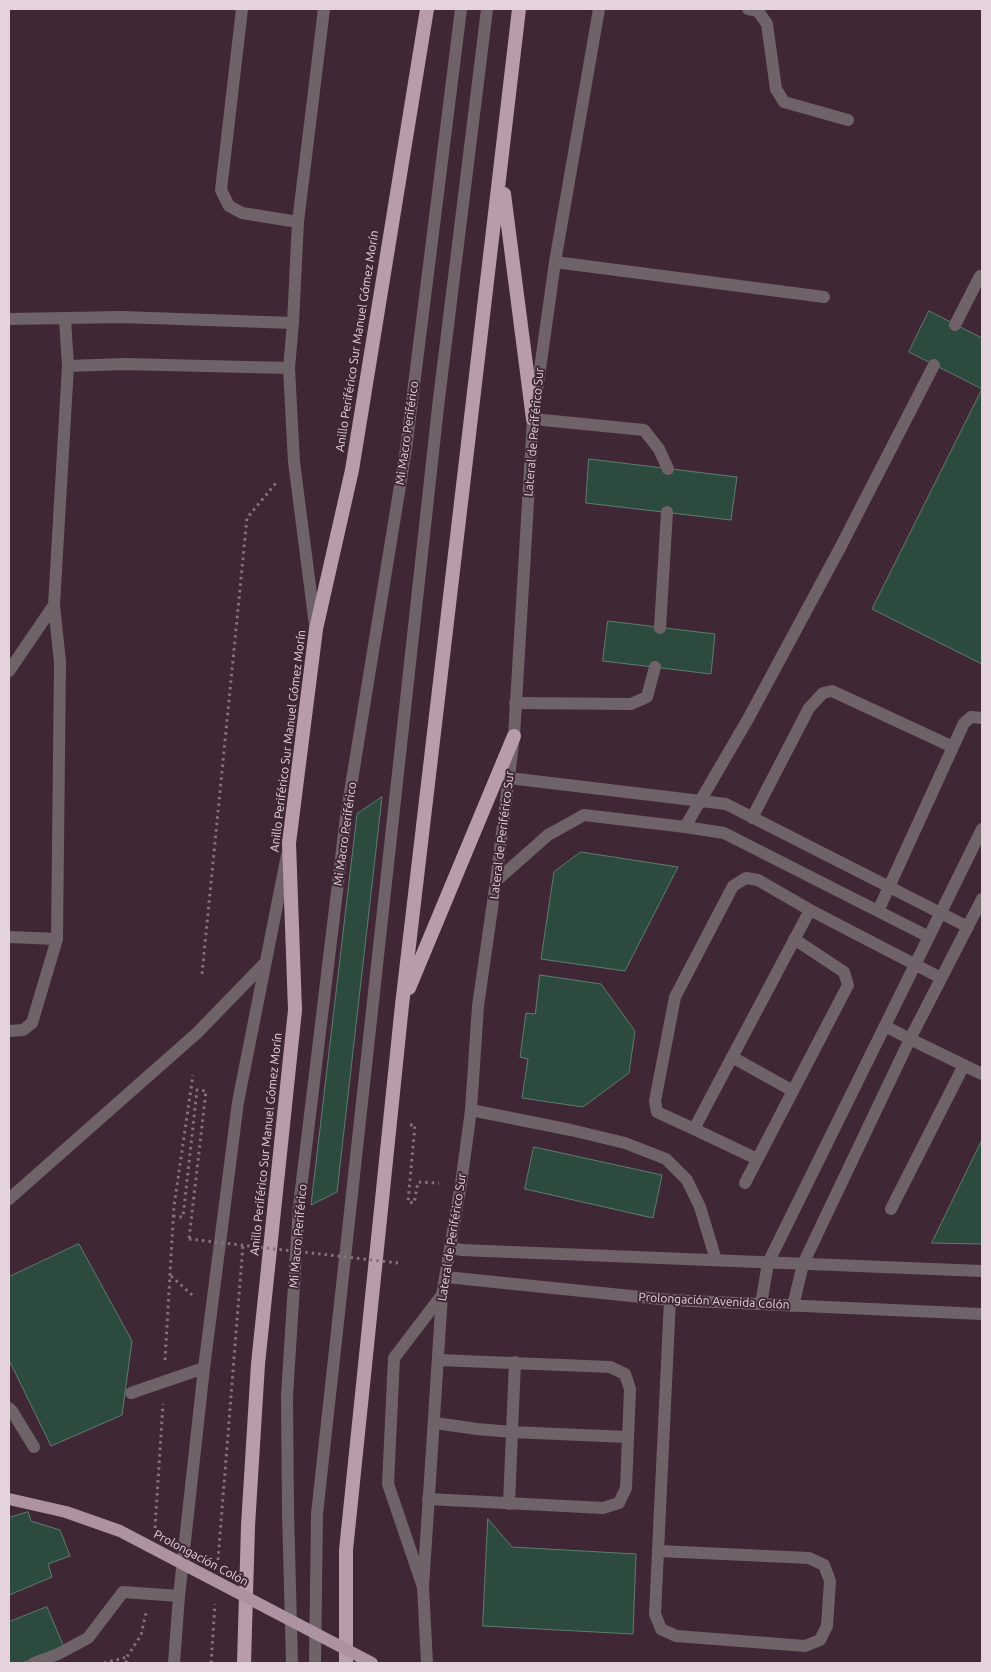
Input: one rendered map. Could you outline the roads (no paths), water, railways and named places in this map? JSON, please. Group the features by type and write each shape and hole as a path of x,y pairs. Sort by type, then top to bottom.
{"highway":[{"name":"Anillo Periférico Sur Manuel Gómez Morín","path":"244,1663 248,1526 258,1364 295,1010 289,843 316,629 352,470 426,9"},
{"path":"346,1663 346,1550 402,1005 519,9"},
{"path":"501,173 533,419"},
{"path":"402,1005 514,736"}],"main road":[{"name":"Prolongación Colón","path":"9,1499 66,1512 120,1532 372,1663"}],"street":[{"path":"242,9 221,190 229,206 242,214 298,222"},
{"path":"316,629 294,462 289,368 298,222 324,9"},
{"name":"Mi Macro Periférico","path":"292,1663 287,1396 299,1206 346,817 406,449 460,9"},
{"path":"315,1663 317,1514 435,436 487,9"},
{"name":"Lateral de Periférico Sur","path":"427,1663 423,1587 442,1295 451,1248 471,1110 478,1006 514,736 533,419 555,262 599,9"},
{"path":"748,9 758,10 767,24 776,89 784,102 848,120"},
{"path":"555,262 824,297"},
{"path":"956,325 980,276"},
{"path":"9,319 122,317 293,323"},
{"path":"9,1031 23,1030 32,1023 57,939 60,662 54,605 68,366 65,319"},
{"path":"68,366 124,364 289,368"},
{"path":"685,827 748,719 934,364"},
{"path":"533,419 644,430 659,449 668,469"},
{"path":"660,628 667,512"},
{"path":"9,671 54,605"},
{"path":"515,703 631,704 647,697 655,667"},
{"path":"752,818 809,708 823,693 832,692 953,747"},
{"path":"878,911 964,723 971,717 982,718"},
{"path":"509,778 726,804 968,927"},
{"path":"496,882 548,835 584,815 685,827 724,833 929,937"},
{"path":"761,1304 768,1263 982,829"},
{"path":"174,1663 179,1596 204,1368 238,1102 289,843"},
{"path":"758,1159 657,1112 656,1101 675,997 733,886 746,878 758,880 810,910 942,978"},
{"path":"793,1306 803,1264 910,1039 982,899"},
{"path":"694,1129 810,910"},
{"path":"9,937 57,939"},
{"path":"745,1182 848,985 844,972 794,939"},
{"path":"9,1199 197,1033 264,964"},
{"path":"885,1026 982,1074"},
{"path":"732,1058 793,1091"},
{"path":"891,1209 964,1065"},
{"path":"471,1110 625,1143 666,1160 687,1180 700,1207 716,1260"},
{"path":"451,1248 462,1250 982,1271"},
{"name":"Prolongación Avenida Colón","path":"446,1278 670,1300 982,1314"},
{"path":"423,1587 388,1484 394,1358 442,1295"},
{"path":"659,1551 809,1558 824,1565 830,1581 827,1626 820,1640 805,1646 676,1636 661,1629 655,1614 670,1300"},
{"path":"428,1499 603,1508 619,1502 626,1488 630,1389 625,1374 610,1366 439,1360"},
{"path":"509,1504 516,1362"},
{"path":"131,1393 204,1368"},
{"path":"9,1408 34,1447"},
{"path":"434,1423 512,1432 628,1438"},
{"path":"34,1663 58,1654 88,1638 124,1592 179,1596"}]}
